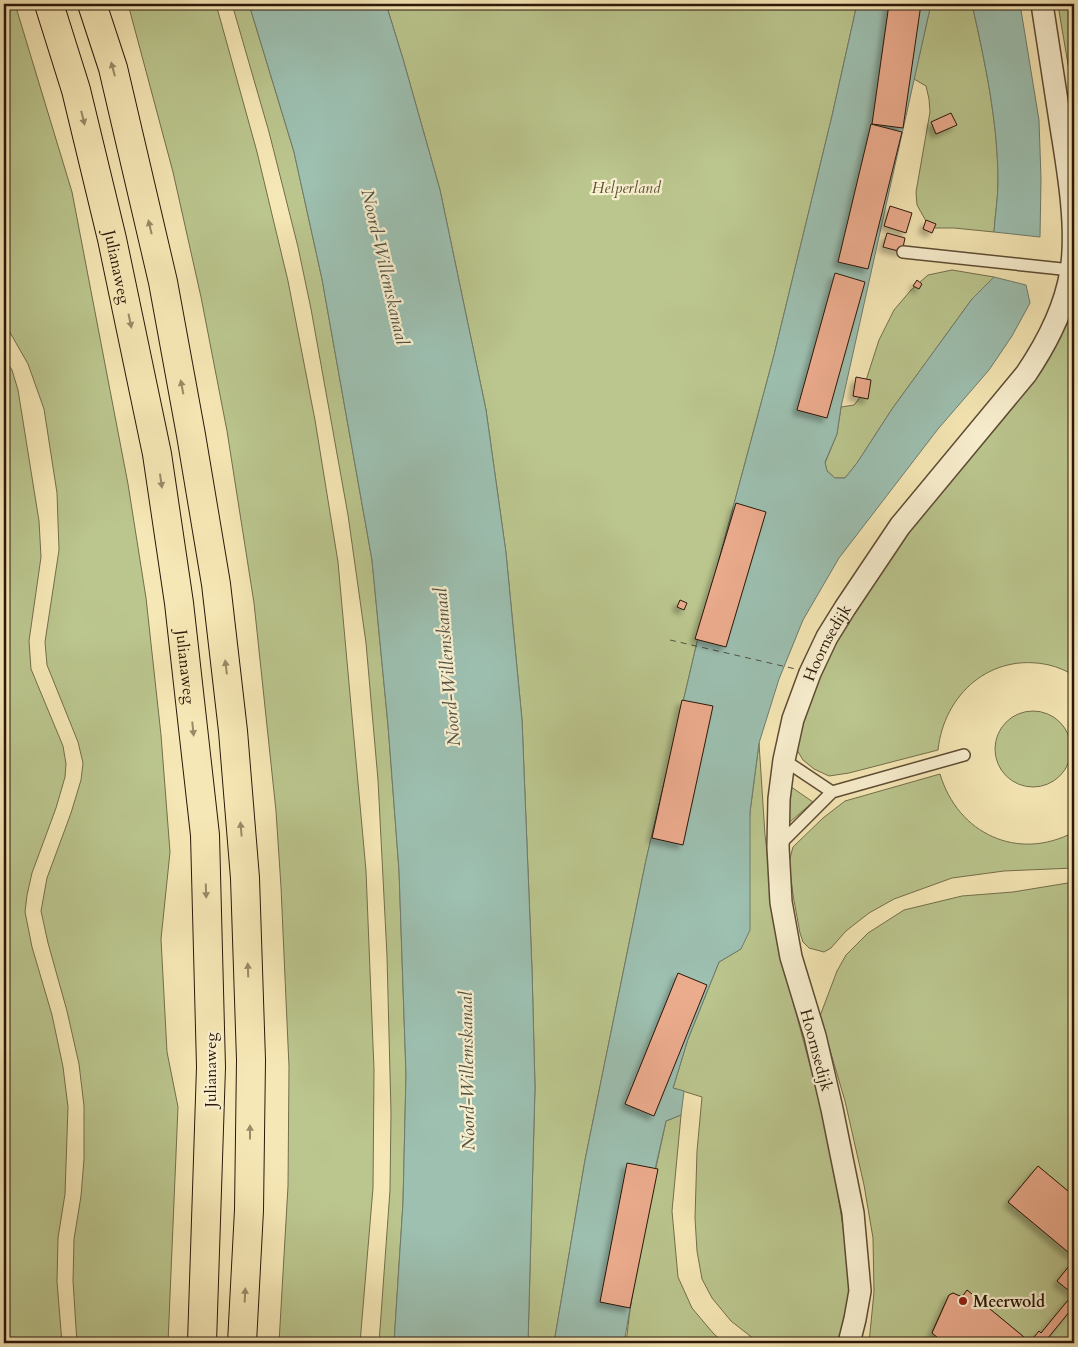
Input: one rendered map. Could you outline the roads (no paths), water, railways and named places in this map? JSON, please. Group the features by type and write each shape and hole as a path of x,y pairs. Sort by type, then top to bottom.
{"highway":[{"name":"Julianaweg","path":"49,4 76,90 112,240 157,454 179,603 205,844 211,1068 202,1343"},
{"path":"92,4 113,68 164,292 191,434 216,584 233,731 245,878 251,1060 249,1210 242,1343"}],"street":[{"name":"Hoornsedijk","path":"849,1343 860,1291 853,1213 832,1109 815,1036 791,957 781,902 778,847 779,799 784,760 793,719 801,696 827,637 900,526 1026,374 1040,353 1051,331 1064,298 1071,270 1072,216 1067,163 1042,4"}],"lane":[{"path":"903,252 1071,270"},
{"path":"778,847 832,792 964,755"},
{"path":"784,760 832,792"}],"water":[{"name":"Noord-Willemskanaal","path":"249,4 386,4 440,190 486,410 506,553 522,720 535,1087 528,1343 394,1343 403,1203 406,1074 399,870 388,725 372,560 322,279 294,152"},
{"path":"857,4 931,4 841,407 837,434 825,462 827,471 835,478 845,478 892,409 972,299 994,277 1026,285 1030,303 1012,336 989,370 938,429 839,558 803,620 779,679 759,743 750,812 750,930 741,949 719,962 688,1039 673,1088 684,1091 681,1115 666,1121 651,1187 624,1343 554,1343 585,1160 646,860 698,638 774,355"},
{"path":"972,4 1020,4 1039,120 1040,237 994,232 998,195 996,137 986,70"}],"place":[{"name":"Meerwold","path":"963,1301"}],"park label":[{"name":"Helperland","path":"626,187"}]}
